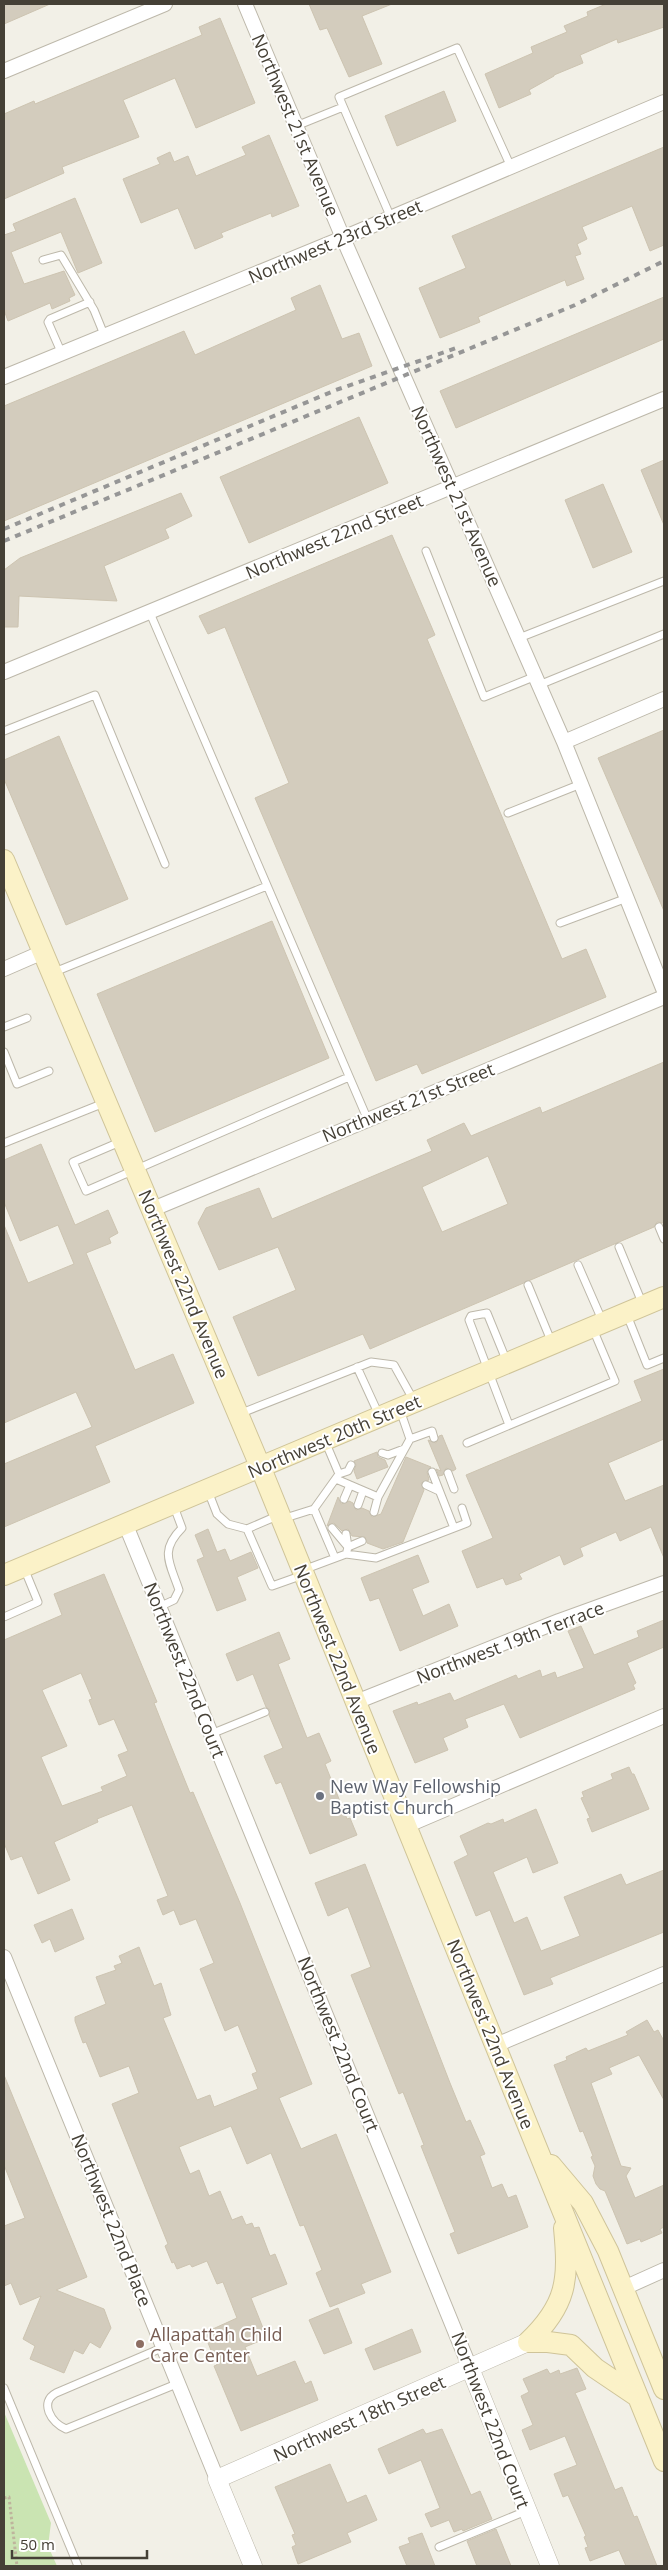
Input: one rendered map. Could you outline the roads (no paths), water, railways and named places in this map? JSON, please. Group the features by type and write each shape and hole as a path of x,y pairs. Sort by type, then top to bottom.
{"main road":[{"name":"Northwest 22nd Avenue","path":"4,860 260,1466 664,2461"},
{"name":"Northwest 20th Street","path":"4,1575 664,1297"},
{"path":"539,2151 583,2202 624,2288 664,2390"},
{"path":"528,2342 549,2322 562,2296 566,2253 561,2207"},
{"path":"528,2342 571,2345 595,2368 638,2397"}],"street":[{"path":"4,71 165,4"},
{"name":"Northwest 21st Avenue","path":"245,4 344,238 454,486 564,742 664,991"},
{"name":"Northwest 23rd Street","path":"4,377 62,355 344,238 664,102"},
{"name":"Northwest 22nd Street","path":"4,672 664,399"},
{"path":"564,742 664,699"},
{"path":"4,969 43,952"},
{"name":"Northwest 21st Street","path":"152,1210 367,1118 664,997"},
{"name":"Northwest 22nd Court","path":"125,1523 550,2566"},
{"name":"Northwest 19th Terrace","path":"356,1702 664,1583"},
{"path":"406,1826 664,1716"},
{"name":"Northwest 22nd Place","path":"4,1957 253,2566"},
{"path":"496,2045 664,1974"},
{"path":"624,2288 664,2270"},
{"name":"Northwest 18th Street","path":"217,2479 528,2342"}],"lane":[{"path":"391,218 339,97 457,48 511,167"},
{"path":"296,126 343,107"},
{"path":"43,260 61,255 90,302 105,337"},
{"path":"62,355 48,322 50,319 90,302"},
{"path":"426,551 484,697 537,681 664,634"},
{"path":"519,638 664,581"},
{"path":"150,613 367,1118"},
{"path":"4,731 95,695 165,864"},
{"path":"508,813 581,784"},
{"path":"52,973 267,886"},
{"path":"560,923 627,898"},
{"path":"4,1027 27,1018"},
{"path":"4,1052 16,1084 49,1071"},
{"path":"123,1140 73,1162 86,1191 349,1077"},
{"path":"4,1143 106,1102"},
{"path":"659,1227 664,1239"},
{"path":"619,1247 647,1365 664,1358"},
{"path":"466,1443 615,1381 578,1265"},
{"path":"528,1285 552,1344"},
{"path":"507,1363 487,1313 479,1312 471,1316 469,1320 509,1425"},
{"path":"238,1414 371,1362 394,1365 407,1405 410,1439 395,1473 378,1497 374,1512"},
{"path":"357,1367 379,1416"},
{"path":"410,1439 432,1431 434,1438"},
{"path":"324,1439 337,1476 350,1485 378,1497"},
{"path":"385,1456 404,1449"},
{"path":"207,1489 217,1514 228,1524 247,1529 281,1517 314,1509 337,1476 351,1470"},
{"path":"432,1472 454,1528"},
{"path":"448,1473 454,1489"},
{"path":"344,1499 350,1485"},
{"path":"426,1485 439,1491"},
{"path":"358,1505 363,1491"},
{"path":"159,1607 174,1600 179,1590 167,1553 169,1543 182,1528 172,1503"},
{"path":"332,1528 347,1550 376,1558 467,1523 462,1508"},
{"path":"314,1509 335,1558"},
{"path":"247,1529 272,1586 335,1558 362,1541"},
{"path":"346,1534 347,1550"},
{"path":"4,1617 38,1602 23,1566"},
{"path":"212,1734 265,1712"},
{"path":"164,2347 49,2396 47,2401 48,2408 53,2419 59,2426 66,2429 179,2383"},
{"path":"4,2388 78,2566"},
{"path":"439,2547 527,2511"}],"railway":[{"path":"4,541 575,305 664,261"},
{"path":"4,529 336,390 459,347"}],"place":[{"name":"New Way Fellowship Baptist Church","path":"320,1796"},
{"name":"Allapattah Child Care Center","path":"140,2344"}]}
